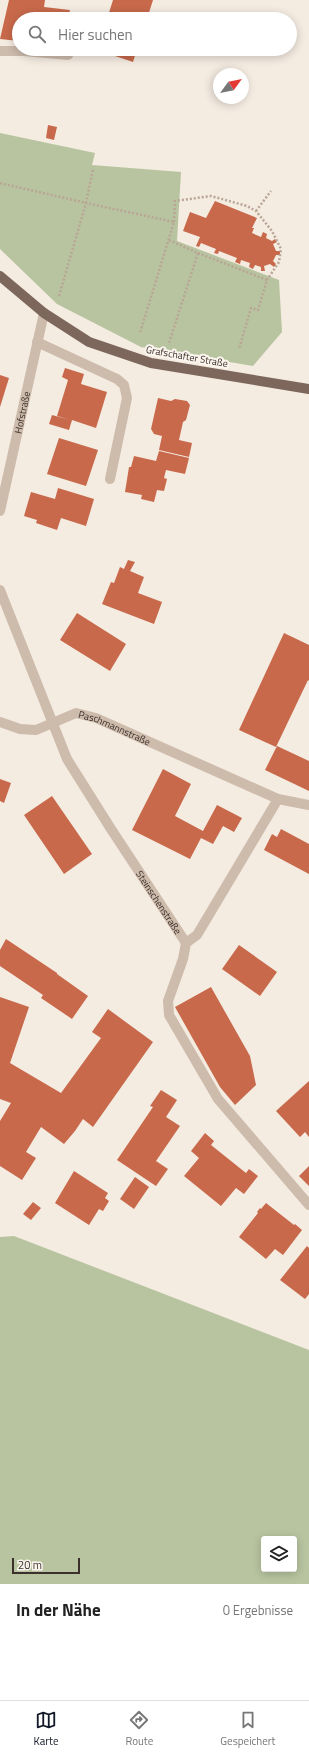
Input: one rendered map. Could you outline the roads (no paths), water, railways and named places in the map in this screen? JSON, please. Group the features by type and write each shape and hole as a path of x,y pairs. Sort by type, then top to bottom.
{"main road":[{"name":"Grafschafter Straße","path":"0,276 44,314 89,342 151,363 309,389"}],"street":[{"path":"0,51 12,51"},
{"name":"Hofstraße","path":"0,511 44,314"},
{"path":"38,342 117,379 124,386 127,398 110,479"},
{"path":"0,590 52,723 36,730 20,730 0,722"},
{"name":"Paschmannstraße","path":"52,723 76,713 96,718 278,799 309,805"},
{"name":"Steinschenstraße","path":"52,723 67,759 186,943 184,959 168,1001 169,1015 218,1098 309,1205"},
{"path":"186,943 197,935 278,799"}]}
